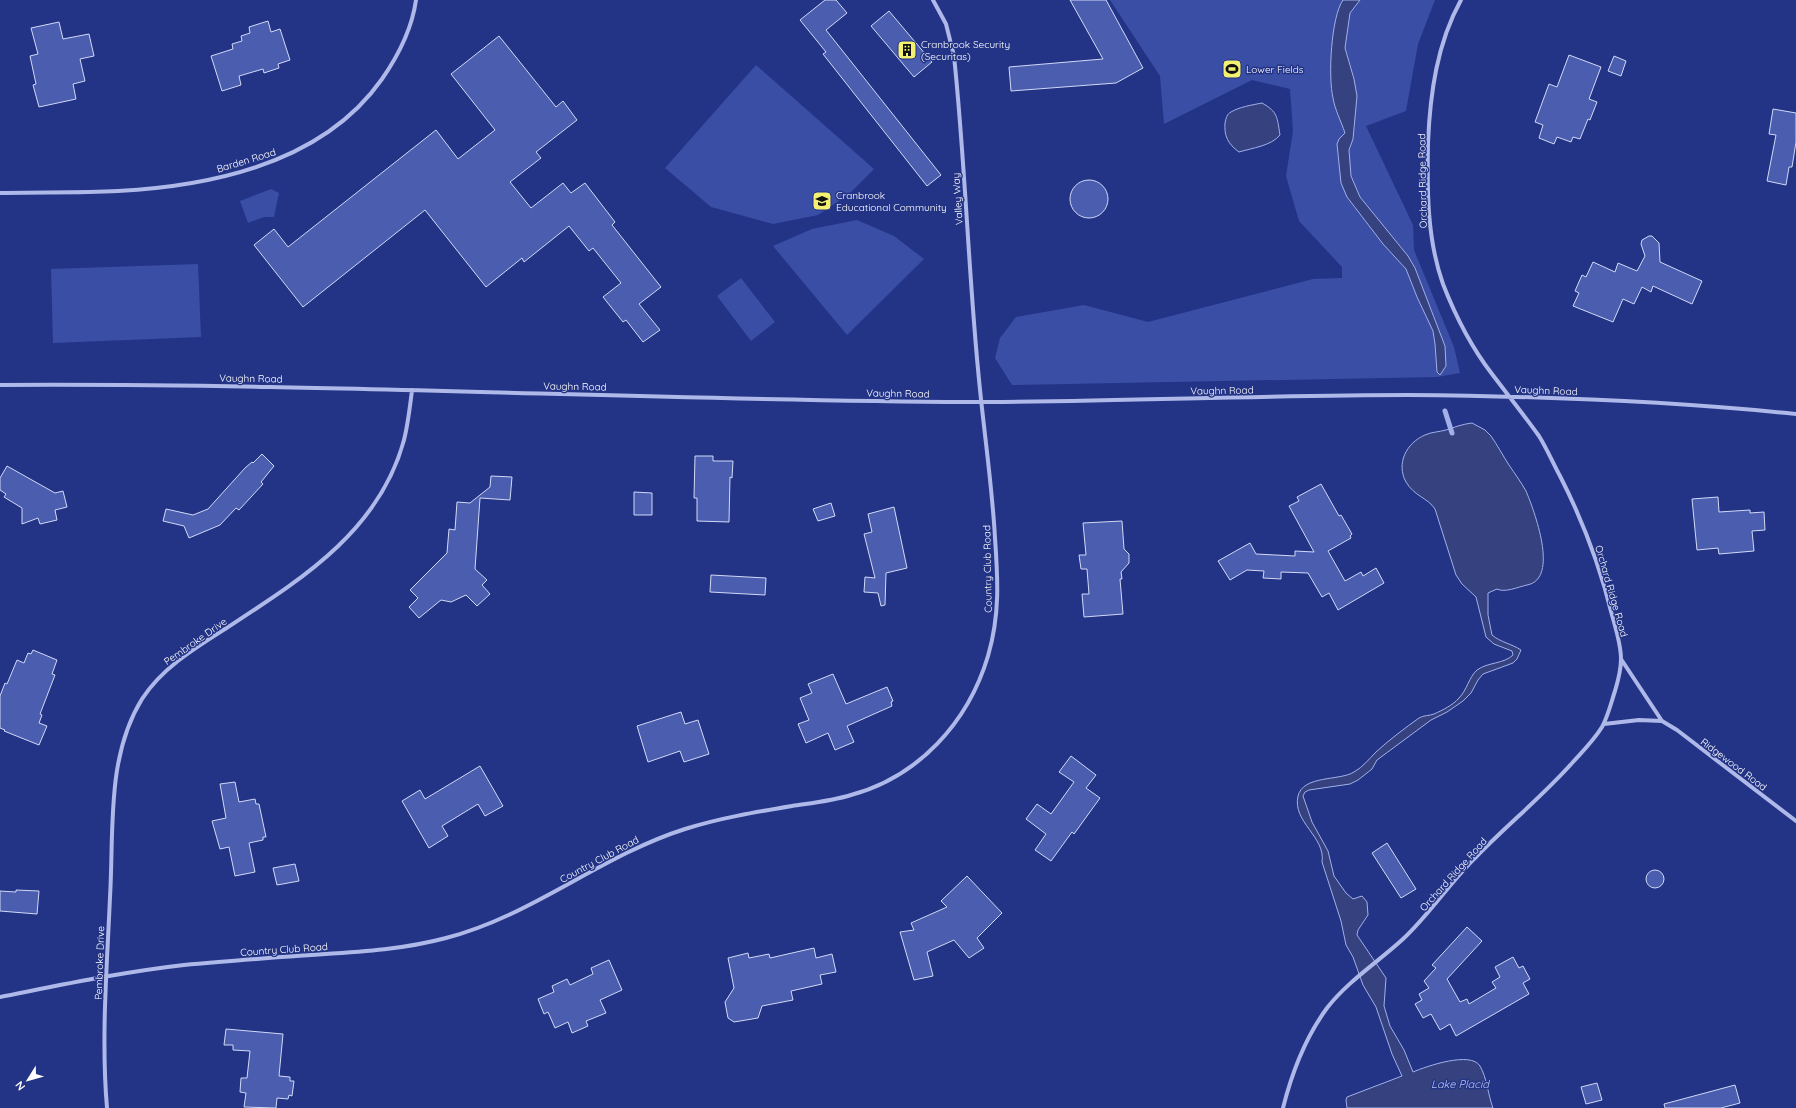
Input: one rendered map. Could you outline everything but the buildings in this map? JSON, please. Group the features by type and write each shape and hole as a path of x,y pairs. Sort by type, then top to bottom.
{"street":[{"name":"Barden Road","path":"0,193 118,191 143,189 215,178 272,163 318,139 344,120 372,93 398,56 413,18 416,0"},
{"name":"Valley Way","path":"934,0 946,24 954,56 981,402"},
{"name":"Orchard Ridge Road","path":"1283,1108 1299,1057 1328,1007 1362,973 1424,918 1475,858 1561,776 1604,724 1618,682 1621,659 1609,604 1588,537 1568,492 1542,440 1475,348 1451,302 1436,261 1431,233 1428,171 1431,102 1440,52 1448,28 1461,0"},
{"name":"Vaughn Road","path":"0,385 251,386 981,402 1457,396 1634,402 1796,414"},
{"name":"Pembroke Drive","path":"107,1108 105,1026 106,976 116,785 120,751 133,716 144,697 166,670 301,577 338,548 357,527 375,504 388,482 406,429 412,390"},
{"name":"Country Club Road","path":"0,997 106,976 184,965 375,952 442,939 472,931 512,914 567,886 621,854 667,835 715,821 848,796 884,783 909,769 934,748 961,715 986,661 993,634 998,606 996,546 993,500 981,402"},
{"name":"Ridgewood Road","path":"1621,659 1662,721 1677,730 1796,821"},
{"name":"Ridgewood Road","path":"1604,724 1639,720 1662,721"}],"shaded area":[{"path":"1110,0 1343,0 1338,10 1333,36 1331,79 1336,109 1346,133 1341,183 1352,204 1383,244 1406,269 1433,331 1437,372 1445,346 1415,268 1408,256 1360,197 1351,176 1349,150 1353,139 1355,122 1351,67 1345,48 1350,13 1360,0 1435,0 1418,44 1406,111 1366,126 1413,225 1414,250 1454,347 1460,373 1437,377 1012,385 995,358 1000,338 1016,317 1084,305 1148,322 1313,279 1342,278 1342,267 1299,221 1286,176 1293,131 1290,89 1252,80 1164,124 1160,76"},
{"path":"756,65 874,169 848,195 818,215 773,224 711,207 665,168"},
{"path":"271,189 279,193 274,217 264,217 248,223 240,201"},
{"path":"857,220 894,236 924,259 847,335 773,246 812,229"},
{"path":"198,264 201,337 53,343 51,269"},
{"path":"741,278 775,322 751,341 717,296"}],"water":[{"path":"1343,0 1360,0 1350,13 1345,48 1354,79 1357,96 1353,139 1349,150 1351,176 1360,197 1408,256 1415,268 1445,346 1446,366 1440,375 1437,372 1433,331 1406,269 1383,244 1347,197 1341,183 1337,144 1339,139 1345,133 1333,98 1331,62 1333,33 1339,8"},
{"path":"1262,103 1274,112 1280,135 1272,142 1239,152 1229,143 1226,136 1225,123 1227,116 1230,113 1246,106"},
{"name":"Lake Placid","path":"1472,423 1485,430 1491,436 1526,491 1539,528 1542,543 1542,570 1537,580 1516,588 1508,590 1497,589 1488,593 1488,615 1492,635 1521,650 1517,659 1513,663 1483,674 1471,693 1463,701 1447,712 1431,720 1377,760 1372,769 1358,780 1350,784 1309,790 1305,792 1303,796 1312,822 1328,851 1334,876 1346,893 1353,899 1362,896 1367,902 1368,915 1358,930 1357,935 1386,978 1384,1006 1390,1026 1404,1050 1413,1072 1428,1066 1448,1061 1468,1060 1475,1062 1480,1066 1486,1081 1493,1108 1347,1108 1347,1097 1402,1076 1392,1054 1376,1007 1363,985 1353,957 1346,945 1341,921 1322,862 1322,853 1315,837 1300,814 1297,805 1298,796 1301,789 1314,782 1348,775 1354,772 1386,743 1419,718 1434,714 1457,701 1474,673 1481,667 1505,660 1513,655 1512,651 1494,644 1486,637 1476,597 1462,584 1456,575 1435,509 1429,502 1409,487 1403,475 1402,468 1405,455 1408,449 1418,439 1430,433"}],"waterway":[{"path":"1445,411 1452,433"}],"place":[{"name":"Cranbrook Security (Securitas)","path":"907,50"},
{"name":"Lower Fields","path":"1232,69"},
{"name":"Cranbrook Educational Community","path":"822,201"}]}
